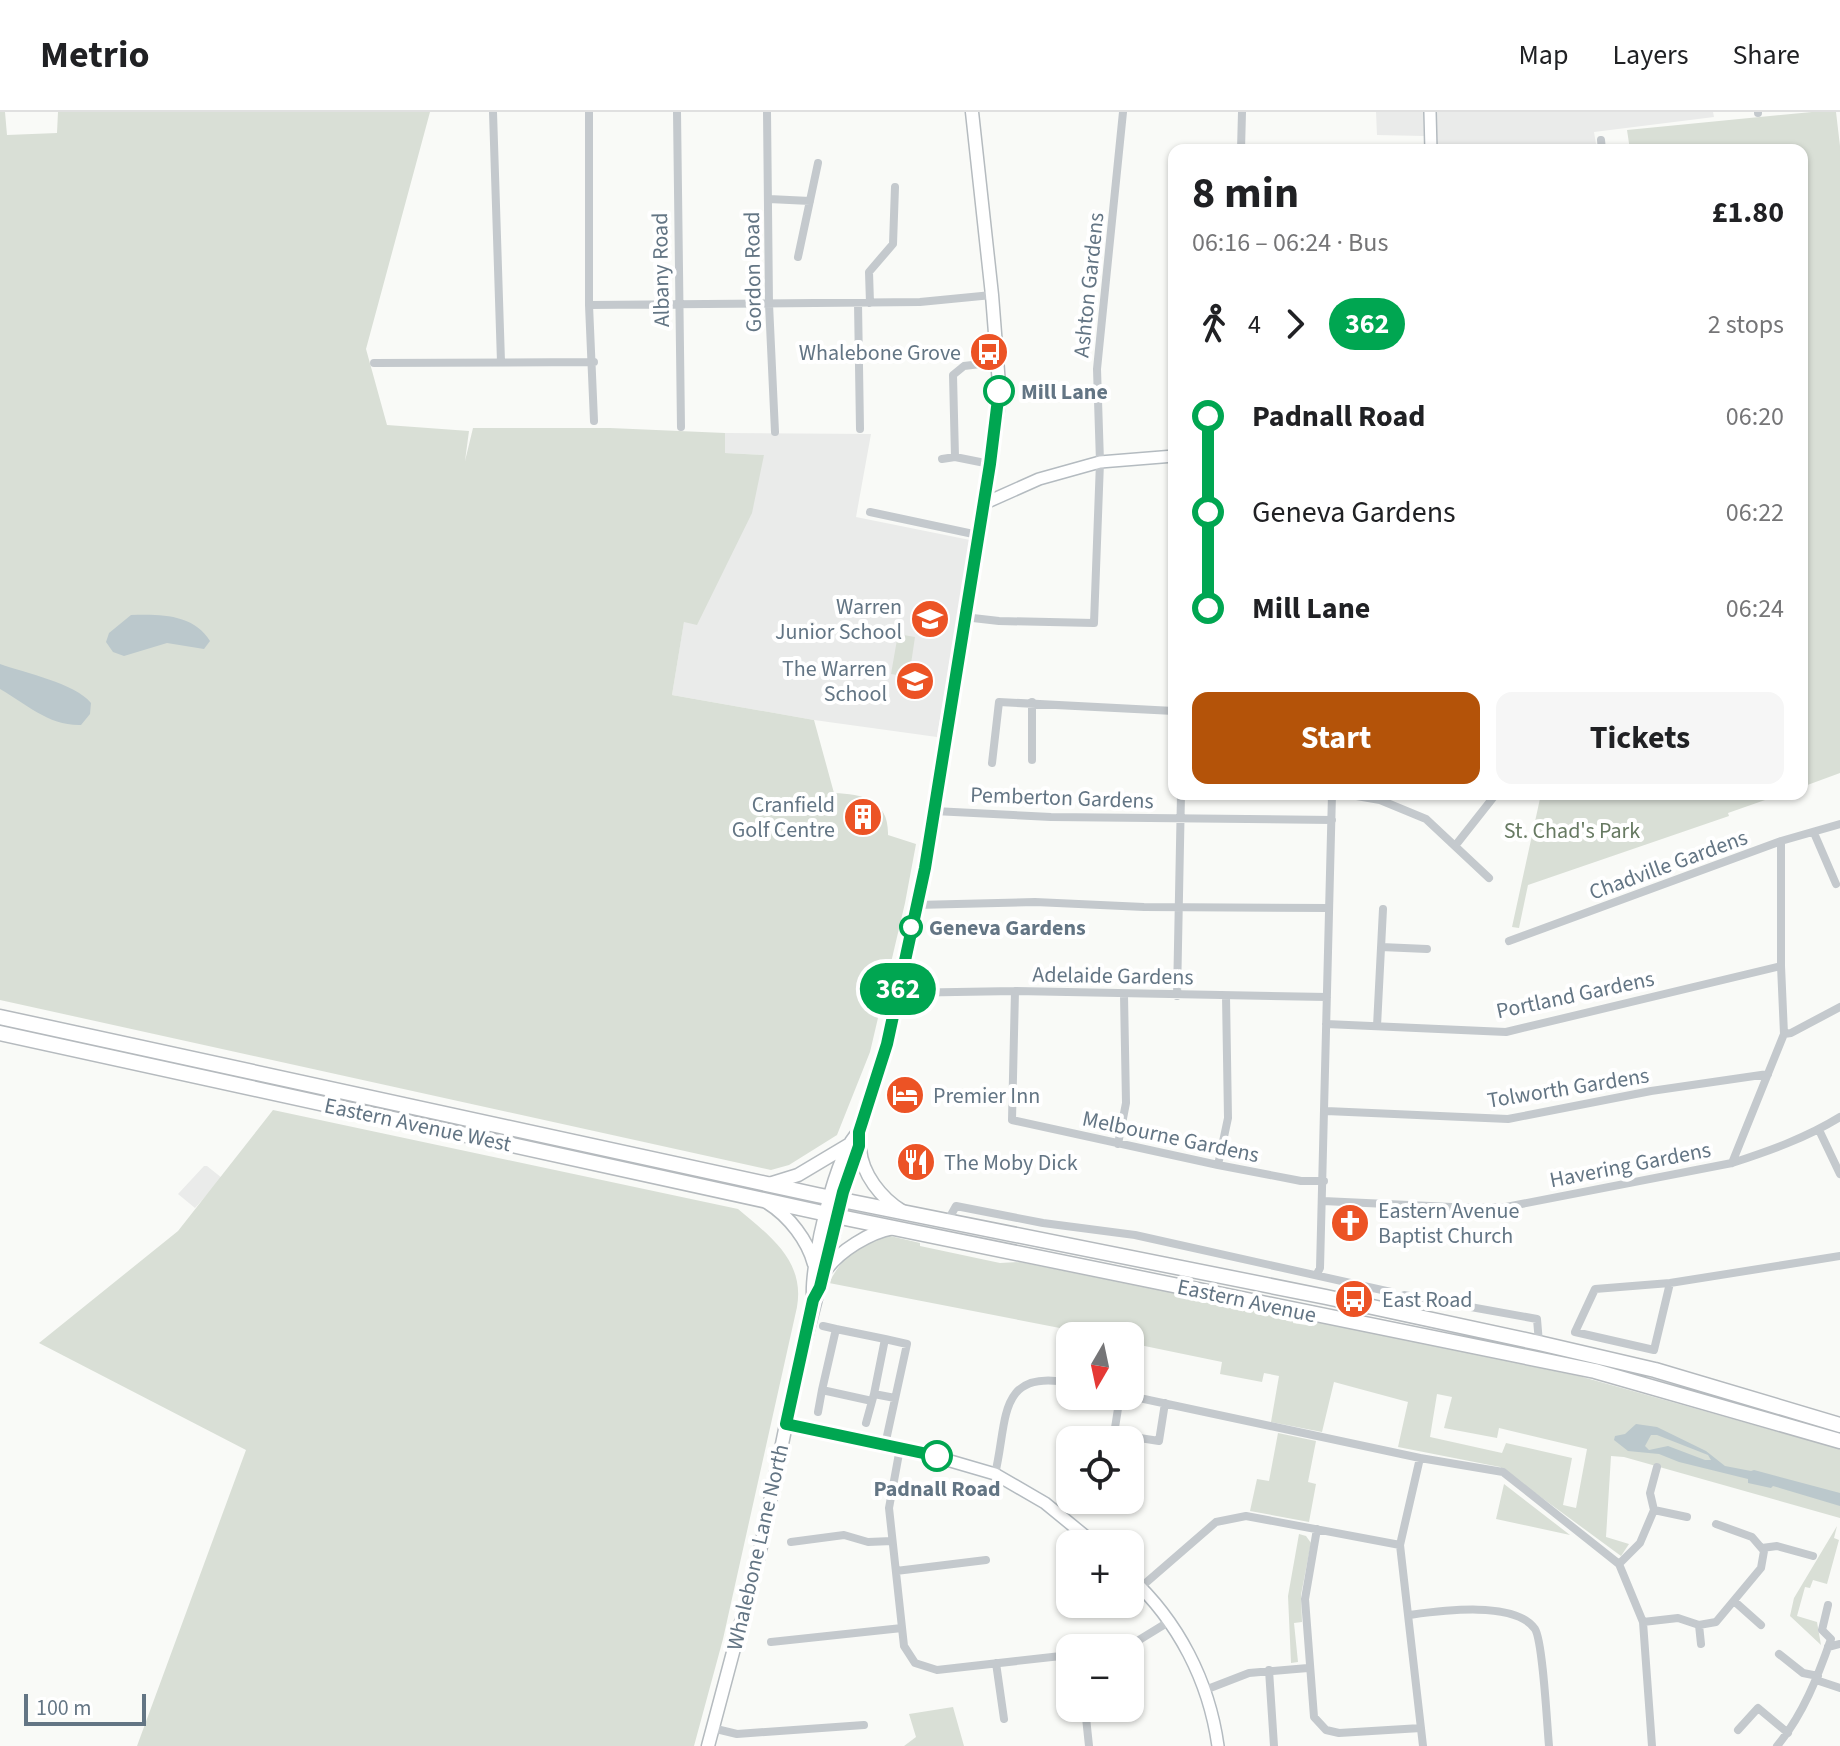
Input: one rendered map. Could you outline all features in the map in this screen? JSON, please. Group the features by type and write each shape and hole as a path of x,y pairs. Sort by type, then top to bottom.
{"highway":[{"name":"Eastern Avenue West","path":"0,1017 766,1184 833,1207"},
{"name":"Eastern Avenue West","path":"0,1033 806,1209 833,1207"},
{"path":"644,1157 717,1180 1077,1258 1119,1274"},
{"name":"Eastern Avenue","path":"833,1207 859,1203 1539,1343 1655,1370 1840,1425"},
{"name":"Eastern Avenue","path":"833,1207 900,1229 1595,1371 1840,1441"}],"main road":[{"name":"Whalebone Lane North","path":"708,1746 760,1551 833,1207 885,1049 925,868 1000,397 972,112"},
{"path":"766,1184 798,1175 856,1141 870,1179 894,1206 911,1214"},
{"path":"751,1196 774,1207 792,1224 812,1257 818,1276 868,1237 881,1231 900,1229"}],"street":[{"path":"493,112 501,362"},
{"path":"589,112 589,305 594,362 594,421"},
{"name":"Albany Road","path":"677,112 681,427"},
{"name":"Gordon Road","path":"767,112 769,304 775,432"},
{"name":"Ashton Gardens","path":"964,617 1094,623 1100,462 1097,369 1123,112"},
{"path":"1241,144 1242,112"},
{"path":"1430,112 1431,144"},
{"path":"798,257 818,163"},
{"path":"870,303 869,272 890,250 895,237 895,187"},
{"path":"769,199 810,201"},
{"path":"589,305 870,303 992,295"},
{"path":"858,303 860,429"},
{"path":"374,363 594,362"},
{"path":"955,457 953,375 964,366 997,362"},
{"path":"983,504 1039,479 1100,462 1168,456"},
{"path":"942,459 955,457 990,464"},
{"path":"870,512 978,535"},
{"path":"992,763 999,702 1168,711"},
{"path":"1032,702 1032,760"},
{"path":"1177,996 1180,800"},
{"path":"1332,800 1324,1181 1320,1268 1317,1274 1326,1279 1391,1292"},
{"path":"1380,800 1426,819 1489,878"},
{"path":"1455,846 1491,800"},
{"name":"Pemberton Gardens","path":"934,811 1051,817 1332,820"},
{"name":"Chadville Gardens","path":"1509,941 1781,841 1840,824"},
{"path":"1814,833 1836,884"},
{"path":"1732,1163 1784,1034 1781,841"},
{"path":"916,905 1035,902 1329,908"},
{"path":"1377,1026 1383,909"},
{"path":"1381,947 1427,949"},
{"name":"Portland Gardens","path":"1326,1024 1506,1032 1781,966"},
{"name":"Adelaide Gardens","path":"897,993 1015,991 1327,997"},
{"name":"Melbourne Gardens","path":"1015,991 1012,1120 1218,1165 1301,1181 1324,1181"},
{"path":"1118,1144 1126,1103 1124,995"},
{"path":"1218,1165 1228,1118 1226,996"},
{"path":"1784,1034 1840,1007"},
{"name":"Tolworth Gardens","path":"1326,1111 1508,1119 1651,1091 1768,1074"},
{"name":"Havering Gardens","path":"1323,1201 1506,1207 1732,1163 1819,1130 1840,1117"},
{"path":"1819,1130 1840,1174"},
{"name":"Eastern Avenue","path":"947,1222 956,1206 1043,1223 1135,1235 1317,1274"},
{"path":"1670,1283 1654,1350 1575,1332 1595,1289 1670,1283 1840,1256"},
{"path":"1394,1312 1398,1298 1404,1295 1537,1319 1539,1343"},
{"path":"823,1326 907,1344 885,1445"},
{"path":"818,1412 836,1329"},
{"path":"866,1423 885,1339"},
{"path":"995,1474 1008,1409 1016,1390 1027,1383 1056,1380"},
{"path":"822,1390 895,1398"},
{"path":"1144,1399 1420,1458 1503,1472 1619,1564 1643,1622 1652,1746"},
{"path":"1118,1410 1114,1434 1159,1441 1165,1403"},
{"path":"786,1424 956,1461 995,1474 1045,1503 1078,1530"},
{"path":"900,1448 889,1508 904,1646 915,1663 937,1670 1056,1657"},
{"path":"1420,1458 1400,1545 1423,1746"},
{"path":"1619,1564 1640,1543 1654,1510 1650,1493 1657,1467"},
{"path":"1654,1510 1687,1517"},
{"path":"1144,1584 1216,1522 1246,1516 1400,1545"},
{"path":"1643,1622 1678,1618 1699,1625 1716,1622 1761,1568 1764,1551 1752,1537 1716,1524"},
{"path":"1317,1529 1305,1599 1312,1713 1316,1722 1326,1730 1344,1733 1421,1728"},
{"path":"791,1542 844,1535 868,1542 892,1541"},
{"path":"1762,1548 1777,1546 1813,1556"},
{"path":"896,1571 986,1560"},
{"path":"1144,1591 1170,1621 1186,1648 1205,1690 1218,1746"},
{"path":"1734,1601 1761,1625"},
{"path":"1828,1605 1822,1630 1830,1643"},
{"path":"1409,1615 1456,1610 1495,1611 1523,1619 1535,1630 1540,1651 1549,1746"},
{"path":"1144,1637 1170,1621"},
{"path":"1699,1625 1701,1644"},
{"path":"771,1642 902,1628"},
{"path":"1830,1643 1840,1644"},
{"path":"1777,1746 1788,1733 1817,1678 1830,1643"},
{"path":"1779,1654 1803,1673 1840,1688"},
{"path":"996,1663 1004,1719"},
{"path":"1205,1690 1243,1674 1308,1668"},
{"path":"1269,1670 1274,1746"},
{"path":"1738,1730 1758,1708 1788,1733"},
{"path":"1086,1722 1089,1746"},
{"path":"712,1728 737,1734 864,1725"}],"shaded area":[{"path":"1376,112 1423,112 1424,136 1377,135"},
{"path":"1436,112 1713,112 1714,117 1594,132 1596,144 1435,144"},
{"path":"725,433 871,434 856,517 970,540 937,737 814,720 672,695 684,621 764,455 725,453"},
{"path":"131,615 165,616 186,621 195,625 210,641 204,649 167,643 124,656 113,652 106,642 109,633"},
{"path":"0,664 74,690 91,703 90,714 81,725 58,722 38,713 0,689"},
{"path":"204,1166 222,1178 195,1208 178,1194"},
{"path":"1636,1424 1657,1427 1706,1451 1725,1466 1754,1470 1840,1493 1840,1506 1773,1486 1748,1483 1748,1479 1659,1454 1628,1451 1614,1440 1615,1436 1625,1434","holes":["1651,1435 1708,1455 1711,1460 1668,1446 1649,1450 1645,1446"]}],"green space":[{"path":"0,112 5,112 7,135 57,133 58,112 430,112 366,349 387,425 469,431 465,461 473,428 610,428 725,433 725,453 764,455 752,513 697,625 684,622 672,695 814,720 834,793 872,801 884,814 888,835 916,844 870,1052 837,1135 789,1165 771,1170 0,1000"},
{"path":"1836,112 1840,146 1840,773 1808,785 1808,144 1629,144 1627,130"},
{"path":"898,634 915,637 909,677 891,674"},
{"name":"St. Chad's Park","path":"1540,800 1765,800 1728,813 1729,816 1528,885 1519,928 1512,927"},
{"path":"273,1110 738,1209 773,1240 790,1263 796,1276 797,1307 723,1639 694,1746 137,1746 246,1450 39,1343 178,1231"},
{"path":"886,1235 920,1243 920,1246 1000,1263 1020,1262 1294,1317 1293,1323 1312,1326 1313,1321 1579,1376 1840,1449 1840,1518 1624,1457 1611,1456 1606,1537 1629,1544 1621,1556 1500,1467 1398,1447 1408,1402 1334,1382 1322,1432 1271,1422 1279,1376 1264,1373 1262,1382 1220,1374 1222,1362 1144,1346 1144,1322 1056,1322 1056,1327 829,1283 845,1259 860,1247","holes":["1437,1394 1452,1397 1444,1428 1497,1438 1499,1428 1587,1449 1576,1508 1563,1505 1572,1458 1506,1443 1502,1453 1430,1437"]},
{"path":"1278,1433 1316,1441 1308,1482 1316,1484 1309,1522 1250,1511 1257,1479 1269,1481"},
{"path":"1504,1484 1570,1535 1496,1519"},
{"path":"1837,1526 1834,1538 1839,1540 1827,1584 1813,1580 1810,1588 1805,1587 1797,1616 1817,1622 1821,1645 1790,1616 1794,1598"},
{"path":"1299,1534 1306,1536 1311,1543 1301,1595 1302,1622 1294,1623 1298,1662 1291,1663 1288,1596"},
{"path":"953,1707 964,1746 904,1746 916,1737 909,1714"}],"bus line":[{"name":"362","path":"937,1456 786,1424 813,1300 820,1287 843,1192 859,1146 859,1132 885,1049 925,868 999,391"}],"place":[{"name":"Whalebone Grove","path":"989,352"},
{"name":"Mill Lane","path":"999,391"},
{"name":"Warren Junior School","path":"930,619"},
{"name":"The Warren School","path":"915,681"},
{"name":"Cranfield Golf Centre","path":"863,817"},
{"name":"Geneva Gardens","path":"911,927"},
{"name":"Premier Inn","path":"905,1095"},
{"name":"The Moby Dick","path":"916,1162"},
{"name":"Eastern Avenue Baptist Church","path":"1350,1223"},
{"name":"East Road","path":"1354,1299"},
{"name":"Padnall Road","path":"937,1456"}]}
